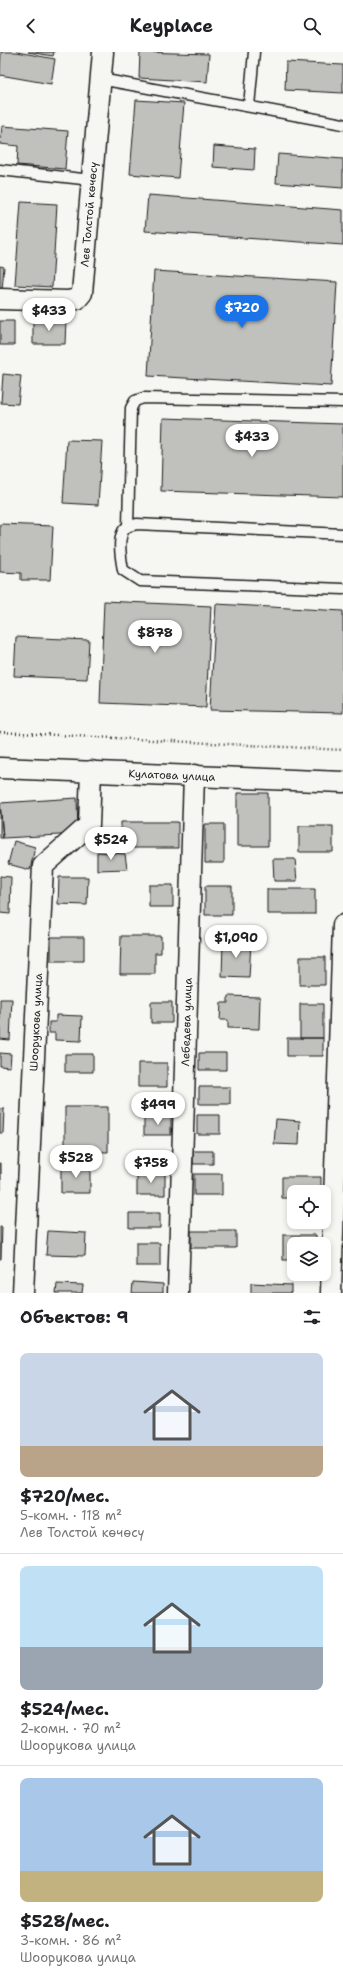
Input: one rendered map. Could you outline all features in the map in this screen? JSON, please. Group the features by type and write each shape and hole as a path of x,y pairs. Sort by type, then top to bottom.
{"street":[{"name":"Лев Толстой көчөсү","path":"0,299 68,301 77,299 82,293 103,52"},
{"name":"Кулатова улица","path":"0,768 343,782"},
{"name":"Шоорукова улица","path":"23,1293 43,866 89,825 91,771"},
{"name":"Лебедева улица","path":"178,1293 194,775"},
{"path":"331,1293 343,925"}],"lane":[{"path":"249,106 254,52"},
{"path":"100,79 343,124"},
{"path":"0,170 92,180"},
{"path":"128,526 131,408 135,401 143,398 343,402"},
{"path":"343,534 145,525 128,526 122,532 121,559 123,570 140,582 343,589"}],"path":[{"path":"0,732 343,750"}],"building":[{"path":"1,52 17,52 55,59 51,84 0,75"},
{"path":"28,52 54,52 53,56"},
{"path":"140,52 209,54 207,82 139,78"},
{"path":"286,62 343,65 343,93 285,90"},
{"path":"136,100 184,103 178,178 130,174"},
{"path":"2,126 68,131 65,169 17,165 18,146 0,144"},
{"path":"214,146 255,149 254,170 213,167"},
{"path":"278,154 343,159 343,188 276,183"},
{"path":"148,195 343,210 343,245 145,231"},
{"path":"21,202 57,204 52,287 15,285"},
{"path":"0,266 4,267 2,290 0,290"},
{"path":"154,271 337,282 331,386 148,376"},
{"path":"33,320 66,320 65,344 33,344"},
{"path":"0,321 14,321 14,345 0,345"},
{"path":"3,374 21,376 18,404 1,403"},
{"path":"163,418 343,424 343,497 161,491"},
{"path":"67,440 102,441 98,505 63,503"},
{"path":"0,524 53,526 50,580 21,580 21,573 0,572"},
{"path":"104,601 211,606 206,707 100,703"},
{"path":"216,604 343,611 343,713 210,710"},
{"path":"16,637 89,640 87,679 14,676"},
{"path":"237,793 268,793 268,846 237,846"},
{"path":"77,798 78,834 3,838 0,803"},
{"path":"0,803 3,838 0,838"},
{"path":"121,822 178,822 178,848 121,848"},
{"path":"205,824 224,824 224,863 205,863"},
{"path":"299,826 333,826 333,852 299,852"},
{"path":"14,841 35,847 30,870 8,864"},
{"path":"97,852 125,854 127,869 97,870"},
{"path":"273,859 295,859 297,881 274,881"},
{"path":"0,876 11,877 10,914 0,913"},
{"path":"59,877 88,877 87,905 58,904"},
{"path":"149,885 173,885 173,907 149,907"},
{"path":"205,886 232,886 232,915 205,915"},
{"path":"267,889 315,889 315,914 267,914"},
{"path":"121,936 161,936 161,953 155,953 155,974 120,974"},
{"path":"51,937 84,937 84,961 51,961"},
{"path":"223,941 251,942 249,978 222,977"},
{"path":"300,957 325,957 325,985 300,985"},
{"path":"228,996 260,997 259,1029 228,1028 228,1020 220,1020 221,1003 228,1003"},
{"path":"0,999 12,999 10,1040 0,1039"},
{"path":"151,1002 172,1002 172,1023 151,1023"},
{"path":"300,1004 323,1004 323,1038 300,1038"},
{"path":"56,1015 82,1016 81,1041 55,1040 55,1033 49,1033 49,1022 56,1022"},
{"path":"287,1038 323,1038 323,1056 287,1056"},
{"path":"0,1053 11,1054 10,1067 0,1066"},
{"path":"199,1053 226,1053 226,1070 199,1070"},
{"path":"65,1054 93,1054 93,1072 65,1072"},
{"path":"138,1063 167,1063 167,1087 138,1087"},
{"path":"199,1087 230,1087 230,1104 199,1104"},
{"path":"65,1107 108,1107 108,1152 65,1151"},
{"path":"0,1109 4,1109 3,1133 0,1133"},
{"path":"197,1115 220,1115 220,1134 197,1134"},
{"path":"144,1116 171,1116 171,1135 144,1135"},
{"path":"276,1119 300,1121 299,1145 274,1144"},
{"path":"193,1151 213,1151 213,1164 193,1164"},
{"path":"1,1163 1,1190 0,1190"},
{"path":"61,1165 90,1165 90,1193 61,1193"},
{"path":"137,1172 165,1172 165,1195 137,1195"},
{"path":"194,1174 222,1174 222,1195 194,1195"},
{"path":"282,1177 321,1177 321,1185 287,1185 287,1198 282,1198"},
{"path":"129,1213 160,1213 160,1228 129,1228"},
{"path":"0,1227 2,1227 1,1259 0,1259"},
{"path":"48,1231 86,1233 85,1256 46,1255"},
{"path":"191,1231 236,1231 236,1248 191,1248"},
{"path":"283,1235 316,1235 316,1237 287,1237 287,1260 283,1260"},
{"path":"136,1243 160,1243 160,1266 136,1266"},
{"path":"133,1282 163,1284 163,1293 132,1293"},
{"path":"251,1283 291,1285 291,1293 251,1293"},
{"path":"57,1284 83,1285 82,1293 56,1293"}]}
